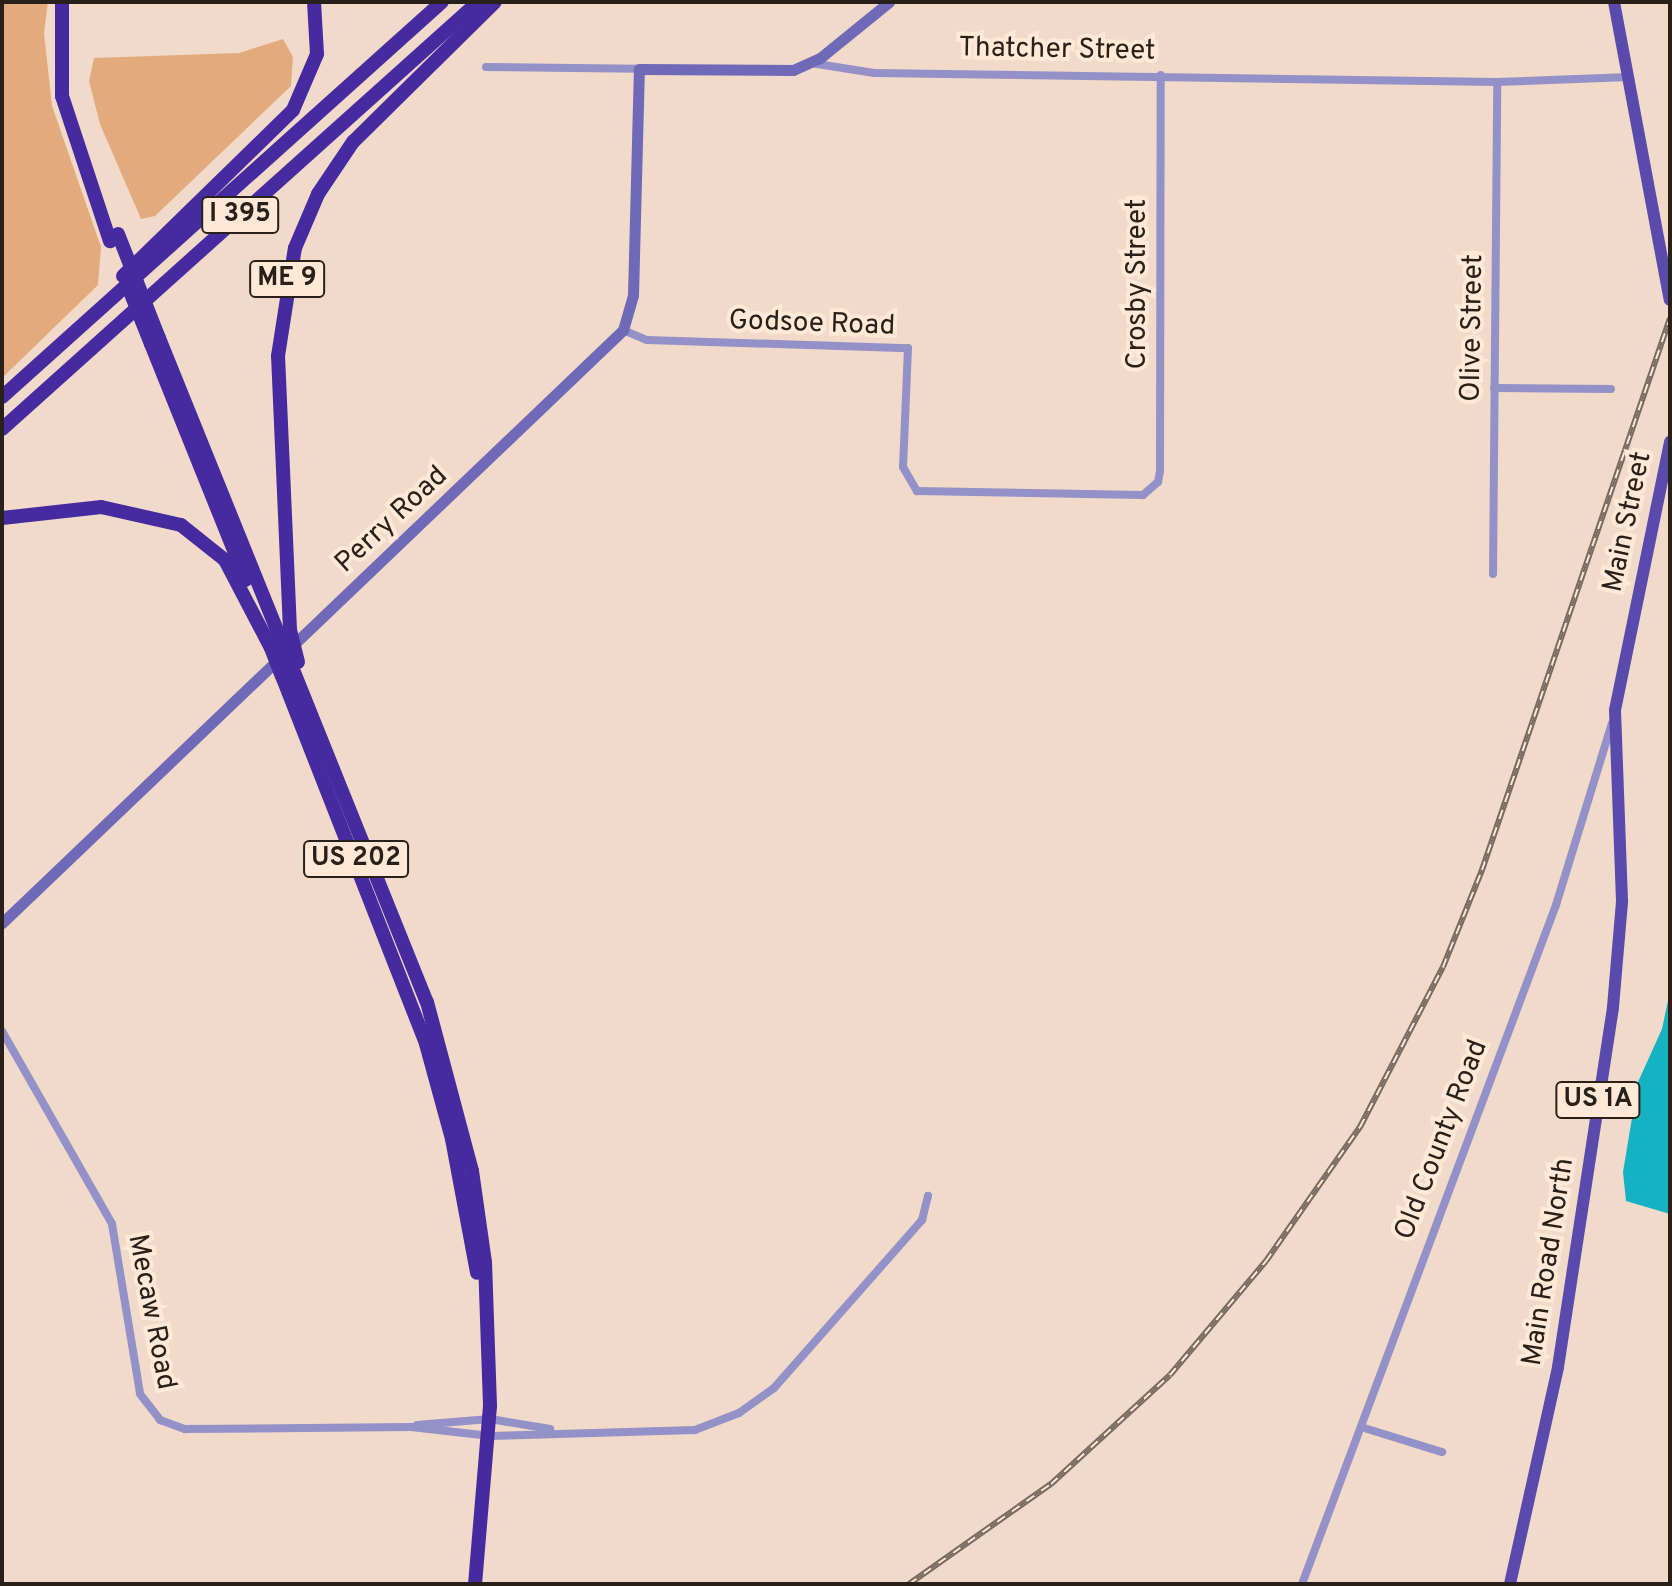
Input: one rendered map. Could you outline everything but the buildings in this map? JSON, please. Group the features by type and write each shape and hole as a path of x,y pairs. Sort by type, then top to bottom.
{"highway":[{"path":"62,2 62,96 155,341 281,639"},
{"path":"72,2 67,40 71,95 114,238"},
{"path":"57,348 293,110 317,54 314,2"},
{"name":"I 395","path":"2,397 442,2"},
{"name":"I 395","path":"2,429 478,2"},
{"name":"ME 9","path":"312,713 281,639 278,371 281,311 295,248 318,194 353,142 495,2"},
{"path":"155,341 260,622"},
{"path":"2,518 101,507 165,518 219,554 260,622"},
{"name":"US 202","path":"260,622 281,639 431,1059 486,1320"},
{"name":"US 202","path":"312,713 414,968 451,1080 479,1216 490,1436 475,1584"}],"main road":[{"path":"1614,2 1670,300"},
{"name":"Main Street","path":"1633,611 1670,442"},
{"name":"Main Road North","path":"1510,1584 1558,1367 1613,1007 1622,901 1615,710 1633,611"}],"street":[{"path":"811,63 889,2"},
{"name":"Thatcher Street","path":"486,67 780,72 811,63 850,72 1497,82 1630,76"},
{"path":"623,330 633,295 639,69"},
{"name":"Crosby Street","path":"1152,490 1160,471 1161,75"},
{"name":"Olive Street","path":"1493,574 1497,82"},
{"name":"Godsoe Road","path":"623,330 647,340 908,348 903,467 910,485 926,494 1134,497 1152,490"},
{"name":"Perry Road","path":"2,923 623,330"},
{"path":"1494,388 1611,389"},
{"name":"Old County Road","path":"1302,1584 1556,905 1615,710"},
{"name":"Mecaw Road","path":"2,1031 112,1224 140,1394 160,1420 185,1429 411,1427 490,1419 558,1432"},
{"path":"558,1432 695,1430 739,1413 774,1388 912,1231 928,1196"},
{"name":"Mecaw Road","path":"411,1427 490,1436 558,1432"},
{"path":"1361,1427 1442,1452"}],"shaded area":[{"path":"2,2 48,2 44,33 52,106 101,247 98,285 2,378"},
{"path":"283,39 293,57 291,86 155,216 141,219 100,124 89,81 94,58 239,53"}],"water":[{"path":"1670,991 1670,1214 1626,1201 1623,1172 1638,1082 1662,1029"}],"railway":[{"path":"909,1584 1051,1484 1170,1375 1266,1261 1360,1127 1443,967 1482,870 1670,318"}]}
